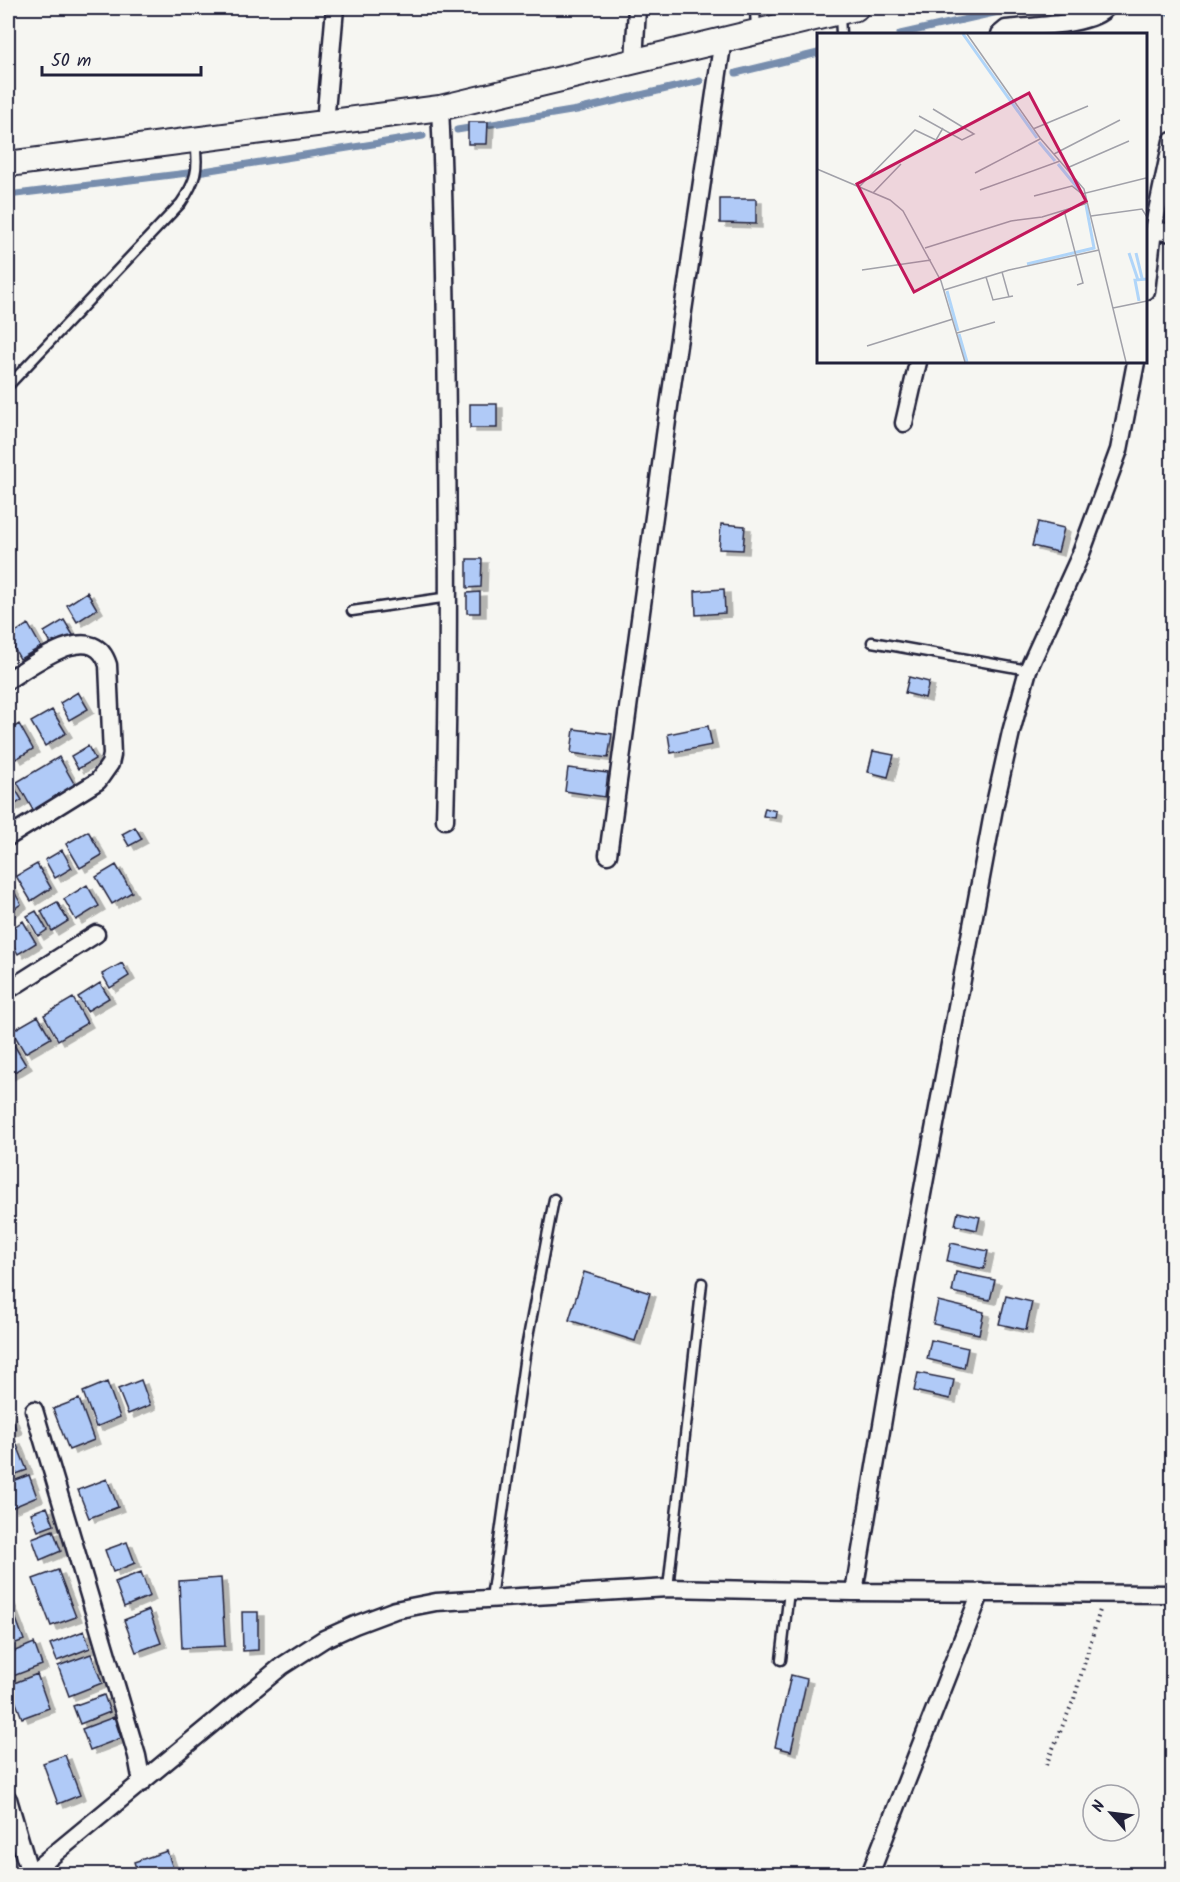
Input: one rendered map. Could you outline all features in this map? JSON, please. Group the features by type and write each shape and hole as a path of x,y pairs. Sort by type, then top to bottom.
{"street":[{"path":"325,123 336,8"},
{"path":"634,62 636,8"},
{"path":"1001,33 1006,29 1079,21 1094,16 1106,8"},
{"path":"8,164 325,123 440,118 723,39 755,19 836,18"},
{"path":"608,855 669,406 717,94 723,39"},
{"path":"440,118 449,597 445,820"},
{"path":"1147,282 1153,230 1173,141"},
{"path":"1153,230 1173,233"},
{"path":"904,423 918,363"},
{"path":"854,1592 909,1264 994,808 1011,732 1028,670 1080,556 1105,491 1124,429 1136,363"},
{"path":"8,680 65,647 79,643 99,648 105,654 108,665 112,755 110,764 98,782 8,837"},
{"path":"8,990 96,934"},
{"path":"34,1410 137,1756 142,1783"},
{"path":"8,1799 30,1874 167,1764 282,1666 324,1639 355,1625 402,1608 436,1602 668,1588 1104,1595 1173,1594"},
{"path":"870,1875 981,1592"},
{"path":"137,1756 167,1764"}],"lane":[{"path":"8,386 181,203 193,184 197,169 194,140"},
{"path":"352,611 449,597"},
{"path":"872,642 1028,670"},
{"path":"490,1598 526,1348 554,1199"},
{"path":"668,1588 702,1283"},
{"path":"781,1660 789,1591"}],"path":[{"path":"1046,1765 1074,1699 1104,1595"}],"building":[{"path":"468,122 488,122 487,144 468,144"},
{"path":"720,199 756,199 756,224 720,223"},
{"path":"470,404 497,404 497,428 470,428"},
{"path":"1038,522 1064,528 1058,552 1032,546"},
{"path":"721,524 745,526 743,550 719,549"},
{"path":"467,559 482,559 481,587 467,588"},
{"path":"724,589 725,613 696,615 695,591"},
{"path":"87,592 97,609 77,622 67,605"},
{"path":"480,592 480,613 467,613 467,593"},
{"path":"64,620 73,635 53,647 44,632"},
{"path":"28,624 41,647 20,659 8,637"},
{"path":"909,677 929,682 925,698 905,693"},
{"path":"78,692 88,709 69,720 60,703"},
{"path":"52,710 66,733 45,746 31,722"},
{"path":"19,724 33,749 16,759 8,745 8,731"},
{"path":"708,726 712,745 671,753 668,734"},
{"path":"574,729 612,734 608,758 571,753"},
{"path":"88,746 95,759 78,769 71,756"},
{"path":"873,751 894,755 888,777 868,772"},
{"path":"59,757 76,787 34,812 17,782"},
{"path":"568,768 608,773 605,797 565,791"},
{"path":"11,782 22,800 8,809 8,784"},
{"path":"765,808 776,811 775,818 763,816"},
{"path":"135,827 142,839 129,846 122,834"},
{"path":"88,831 102,855 80,868 66,844"},
{"path":"62,850 72,868 55,878 45,860"},
{"path":"37,864 51,888 31,901 16,876"},
{"path":"116,865 132,892 112,904 96,877"},
{"path":"8,881 21,904 8,913"},
{"path":"87,885 99,906 76,920 64,899"},
{"path":"57,902 68,921 52,931 41,911"},
{"path":"36,911 47,930 38,936 27,916"},
{"path":"23,921 36,943 18,954 8,936 8,931"},
{"path":"122,963 129,976 110,988 102,974"},
{"path":"100,983 109,998 87,1011 78,997"},
{"path":"73,998 87,1023 58,1040 44,1015"},
{"path":"38,1016 51,1038 25,1053 12,1031"},
{"path":"11,1040 26,1065 8,1076 8,1042"},
{"path":"958,1212 980,1217 977,1230 955,1225"},
{"path":"951,1243 988,1251 984,1269 947,1261"},
{"path":"584,1272 650,1293 635,1341 569,1320"},
{"path":"956,1272 995,1280 990,1300 952,1292"},
{"path":"1006,1296 1032,1302 1026,1330 999,1324"},
{"path":"938,1301 984,1312 979,1334 933,1324"},
{"path":"931,1340 968,1348 964,1368 927,1359"},
{"path":"918,1373 954,1380 950,1399 914,1391"},
{"path":"141,1380 150,1405 128,1414 118,1389"},
{"path":"107,1382 120,1417 96,1427 83,1392"},
{"path":"79,1399 94,1440 69,1450 53,1409"},
{"path":"8,1408 16,1430 8,1434"},
{"path":"15,1440 27,1470 8,1477 8,1442"},
{"path":"29,1475 37,1497 11,1508 8,1483"},
{"path":"107,1479 118,1507 89,1518 78,1490"},
{"path":"47,1507 54,1525 38,1531 31,1513"},
{"path":"53,1530 61,1551 40,1560 32,1538"},
{"path":"127,1542 135,1563 113,1572 105,1550"},
{"path":"58,1570 76,1617 51,1626 33,1579"},
{"path":"141,1572 150,1596 124,1607 115,1582"},
{"path":"221,1578 225,1646 182,1648 179,1581"},
{"path":"8,1598 24,1640 8,1646"},
{"path":"149,1610 161,1643 136,1652 124,1620"},
{"path":"242,1612 258,1612 258,1650 243,1651"},
{"path":"84,1631 90,1648 57,1661 50,1644"},
{"path":"34,1643 42,1665 8,1678 8,1654"},
{"path":"91,1654 102,1683 69,1696 58,1666"},
{"path":"37,1674 49,1708 22,1718 9,1685"},
{"path":"791,1675 807,1679 791,1751 775,1747"},
{"path":"104,1695 110,1712 80,1724 73,1706"},
{"path":"114,1717 121,1738 90,1750 82,1729"},
{"path":"65,1755 80,1795 58,1804 43,1763"},
{"path":"167,1851 175,1874 138,1874 134,1862"}],"waterway":[{"path":"904,33 1016,8"},
{"path":"1123,8 1151,8 1172,13"},
{"path":"736,73 817,53"},
{"path":"457,130 577,110 700,81"},
{"path":"8,195 204,171 423,136"}]}
